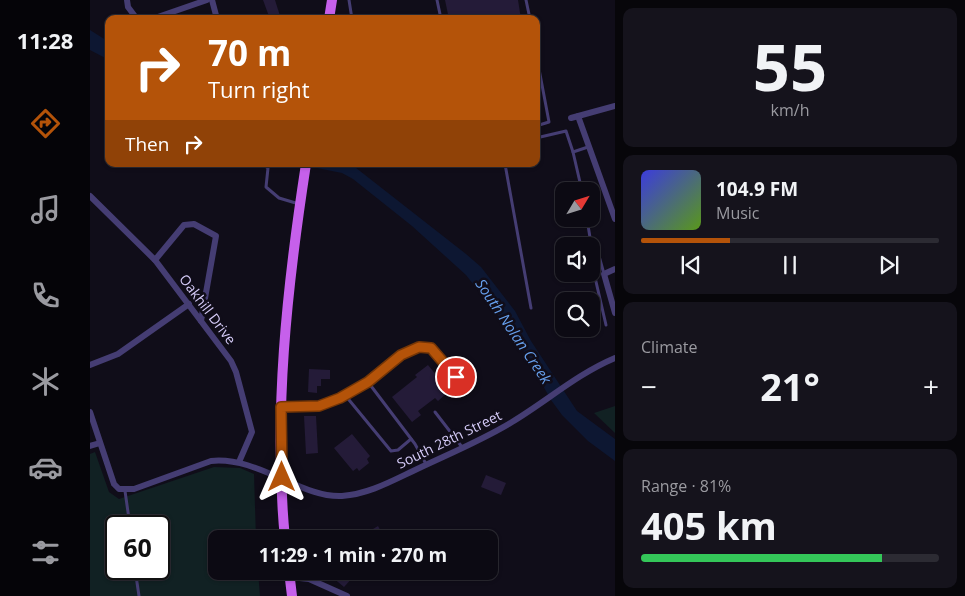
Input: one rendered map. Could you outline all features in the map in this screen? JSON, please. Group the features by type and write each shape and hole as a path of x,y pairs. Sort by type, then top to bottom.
{"main road":[{"path":"330,15 332,0"},
{"path":"285,530 281,407 290,279 305,167"},
{"path":"290,580 292,596"}],"street":[{"path":"127,0 134,15"},
{"path":"164,15 207,0"},
{"path":"212,0 216,15"},
{"path":"615,106 575,117 589,146 615,219"},
{"name":"Oakhill Drive","path":"90,196 155,260 231,361 252,432 240,462"},
{"path":"155,260 184,225 194,224 216,236 201,320"},
{"path":"615,269 604,274 615,313"},
{"path":"90,365 118,354 189,304"},
{"name":"South 28th Street","path":"125,491 211,461 224,460 240,462 325,494 352,495 371,490 512,422 573,381 615,358"},
{"path":"90,412 114,484 119,489 125,491"},
{"path":"90,446 100,443"},
{"path":"311,580 347,596"}],"lane":[{"path":"349,0 351,15"},
{"path":"437,0 440,15"},
{"path":"526,0 529,15"},
{"path":"540,74 549,122 540,125"},
{"path":"540,137 566,131 580,182"},
{"path":"573,152 589,146"},
{"path":"266,167 268,168 266,187 279,198 300,204"},
{"path":"506,167 530,308"},
{"path":"600,260 604,274"},
{"path":"596,282 606,325"},
{"path":"281,407 319,406 345,395 368,382 401,355 419,347 431,348 456,377"},
{"path":"368,382 411,439 427,464"},
{"path":"345,395 391,451 398,450 411,439"},
{"path":"435,412 462,447"},
{"path":"125,491 128,515"},
{"path":"137,580 139,596"}],"shaded area":[{"path":"615,406 615,433 594,413"},
{"path":"95,452 109,492 119,499 214,467 240,468 254,474 256,530 208,530 208,580 259,580 260,596 90,596 90,454"}],"water":[{"path":"90,30 105,39 105,58 90,50"},
{"name":"South Nolan Creek","path":"312,167 355,167 481,267 515,311 531,341 577,411 615,439 615,461 588,441 562,415 551,400 518,341 466,275 412,226 353,179 342,173"}],"building":[{"path":"263,0 275,0 280,15 269,15"},
{"path":"445,0 518,0 520,15 448,15"},
{"path":"428,365 449,391 438,401 435,398 418,411 421,415 412,422 392,397 417,377 415,375"},
{"path":"309,369 330,370 330,379 321,379 321,386 317,386 317,393 308,392"},
{"path":"304,416 316,416 318,453 306,454"},
{"path":"352,434 370,456 367,459 369,463 359,471 357,468 353,471 334,448"},
{"path":"486,475 506,483 501,495 481,487"},
{"path":"378,526 380,530 371,530"},
{"path":"336,580 350,580 344,587"}],"route":[{"path":"282,477 281,407 319,406 340,398 368,382 401,355 419,347 431,348 456,377"}]}
